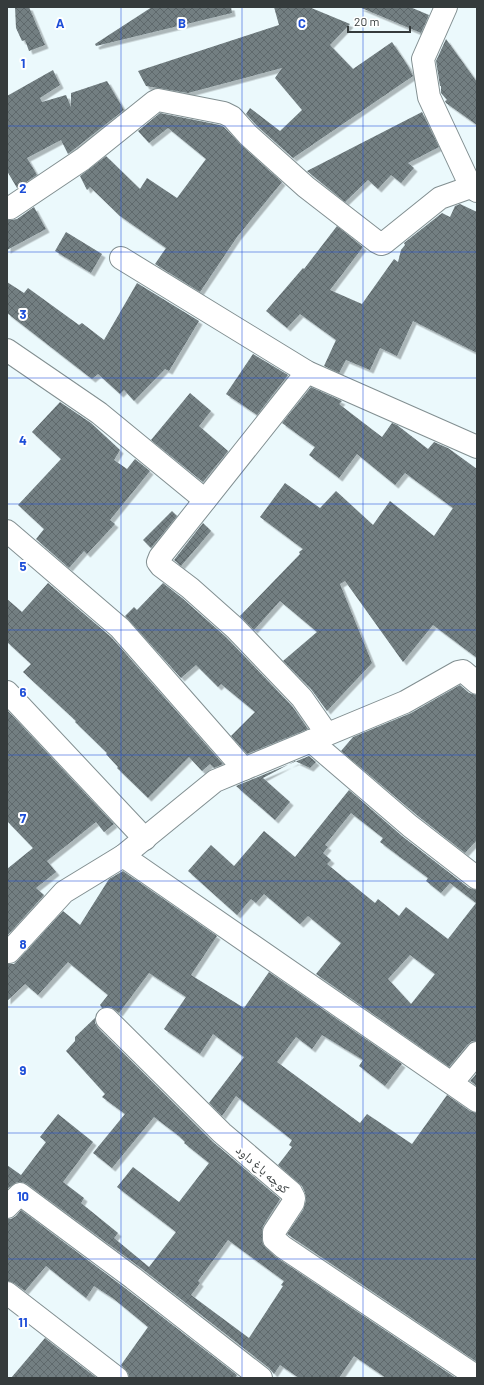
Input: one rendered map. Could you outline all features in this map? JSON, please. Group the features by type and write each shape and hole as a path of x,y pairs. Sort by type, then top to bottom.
{"street":[{"path":"10,208 83,159 158,100 224,113 232,117 248,135 306,187 377,242 381,244 384,243 440,198 474,189 428,97 423,59 446,7"},
{"path":"121,258 307,372 477,447"},
{"path":"7,350 99,413 206,500"},
{"path":"307,372 160,557 158,562 235,628 302,698 319,737 410,826 477,878"},
{"path":"7,531 120,628 244,769"},
{"path":"7,952 9,952 64,892 123,856 215,781 404,702 458,672 463,671 477,683"},
{"path":"7,692 144,838"},
{"path":"123,856 477,1101"},
{"name":"کوچه باغ داود","path":"107,1019 222,1133 291,1192 294,1198 293,1203 274,1232 274,1239 283,1247 477,1377"},
{"path":"452,1083 477,1053"},
{"path":"7,1207 20,1194 133,1278 261,1378"},
{"path":"7,1293 117,1378"}],"building":[{"path":"15,7 29,7 45,45 29,51 25,40 22,41 16,28"},
{"path":"152,7 231,7 232,13 96,46 95,44"},
{"path":"274,7 309,7 350,24 330,45 353,69 392,42 413,76 293,158 257,126 246,114 250,108 280,131 302,110 275,78 282,68 188,93 146,86 138,71 279,25"},
{"path":"359,7 410,7 429,15 421,33"},
{"path":"446,39 477,82 477,125 446,103 445,101 447,100 441,93 436,61"},
{"path":"53,70 60,85 40,98 42,102 66,95 71,107 71,93 107,81 124,110 68,154 61,140 27,158 37,175 17,188 7,171 7,96"},
{"path":"422,112 439,147 408,163 414,168 401,183 391,175 378,189 368,180 345,202 307,171"},
{"path":"160,113 224,127 240,144 282,182 237,237 200,292 155,264 166,248 120,216 90,187 87,190 80,176 106,156 140,189 147,178 177,198 206,159 168,128 149,143 138,131"},
{"path":"460,204 477,212 477,353 413,321 397,356 380,348 370,370 346,360 339,373 324,366 336,340 300,314 287,328 266,311 303,268 304,269 337,226 363,247 330,290 362,304 394,259 398,262 401,250 405,245 404,243 442,213 450,217 455,206"},
{"path":"34,207 46,229 7,250 7,220 17,219"},
{"path":"66,232 102,254 91,273 55,251"},
{"path":"7,282 24,293 28,288 79,325 82,323 104,340 137,283 199,321 169,371 165,369 134,401 124,390 120,394 98,374 92,379 7,313"},
{"path":"253,354 288,375 257,415 226,394"},
{"path":"311,387 342,401 339,404 382,437 392,423 397,425 428,449 434,442 448,448 477,469 477,658 433,625 403,662 345,581 340,584 372,663 327,711 311,689 283,661 317,632 280,601 254,630 240,616 300,554 299,552 303,549 260,517 285,483 320,508 336,491 373,525 390,501 434,536 453,508 405,473 395,485 357,454 339,478 309,455 315,447 282,423"},
{"path":"190,393 211,411 199,426 228,451 203,482 151,440"},
{"path":"60,402 91,423 120,450 114,460 127,469 135,459 150,471 110,520 115,524 87,554 84,551 69,568 36,539 44,529 18,505 61,459 32,432"},
{"path":"172,511 177,516 151,548 143,540"},
{"path":"203,523 211,531 181,566 174,560"},
{"path":"48,583 111,637 223,764 214,768 210,764 202,771 189,757 148,798 117,768 118,767 106,754 107,753 75,722 76,721 23,672 31,664 7,642 7,599 22,612"},
{"path":"163,583 226,637 292,706 308,729 247,754 231,736 255,712 221,684 218,687 196,665 181,678 125,616 134,607 137,610"},
{"path":"460,685 469,693 477,695 477,840 465,853 418,816 341,751 353,737 411,713"},
{"path":"7,710 114,824 104,832 96,822 47,861 56,872 36,888 44,895 7,936 7,869 33,848 7,821"},
{"path":"309,756 316,762 310,768 296,761"},
{"path":"289,764 263,778 290,802 275,820 236,786"},
{"path":"349,790 402,836 469,888 477,890 477,1041 472,1041 467,1045 449,1067 316,974 341,943 308,916 300,924 264,894 256,903 251,899 237,915 188,871 211,845 234,866 264,831 295,857","holes":["351,813 383,838 380,842 428,878 426,881 441,893 450,883 476,903 448,939 406,907 399,916 378,899 375,903 327,864 331,860 323,853 328,847 325,845","410,955 435,974 411,1004 388,979"]},
{"path":"123,871 217,936 191,975 244,1008 269,972 402,1064 385,1086 359,1066 363,1060 322,1035 312,1049 296,1037 277,1062 360,1123 367,1114 412,1144 447,1095 470,1111 477,1113 477,1362 287,1234 303,1210 306,1200 302,1186 278,1165 292,1147 289,1145 292,1140 236,1096 222,1116 209,1103 244,1057 213,1034 200,1054 164,1029 186,997 149,973 119,1013 111,1007 102,1008 100,1005 108,995 68,962 38,995 25,984 7,1001 7,964 14,964 63,911 80,925 109,879"},
{"path":"95,1018 95,1023 98,1028 213,1142 280,1199 263,1226 262,1232 263,1244 276,1257 456,1378 386,1378 354,1356 339,1378 299,1378 280,1365 274,1374 269,1368 141,1268 27,1184 17,1182 7,1189 7,1165 21,1175 46,1142 40,1137 58,1114 93,1142 63,1182 84,1198 81,1203 118,1233 114,1238 149,1267 176,1232 117,1187 133,1167 179,1202 209,1163 184,1143 185,1142 179,1136 154,1117 112,1168 93,1153 125,1114 102,1097 105,1094 66,1051 75,1041 75,1037","holes":["228,1240 284,1281 281,1285 283,1286 249,1338 191,1295 200,1283 198,1281"]},
{"path":"477,1073 477,1086 470,1081"},
{"path":"21,1210 237,1375 235,1378 129,1378 128,1373 121,1365 148,1327 114,1299 94,1286 86,1298 46,1266 25,1291 14,1283 7,1281 7,1219 11,1219 16,1216"},
{"path":"45,1338 77,1363 97,1378 11,1378"}]}
